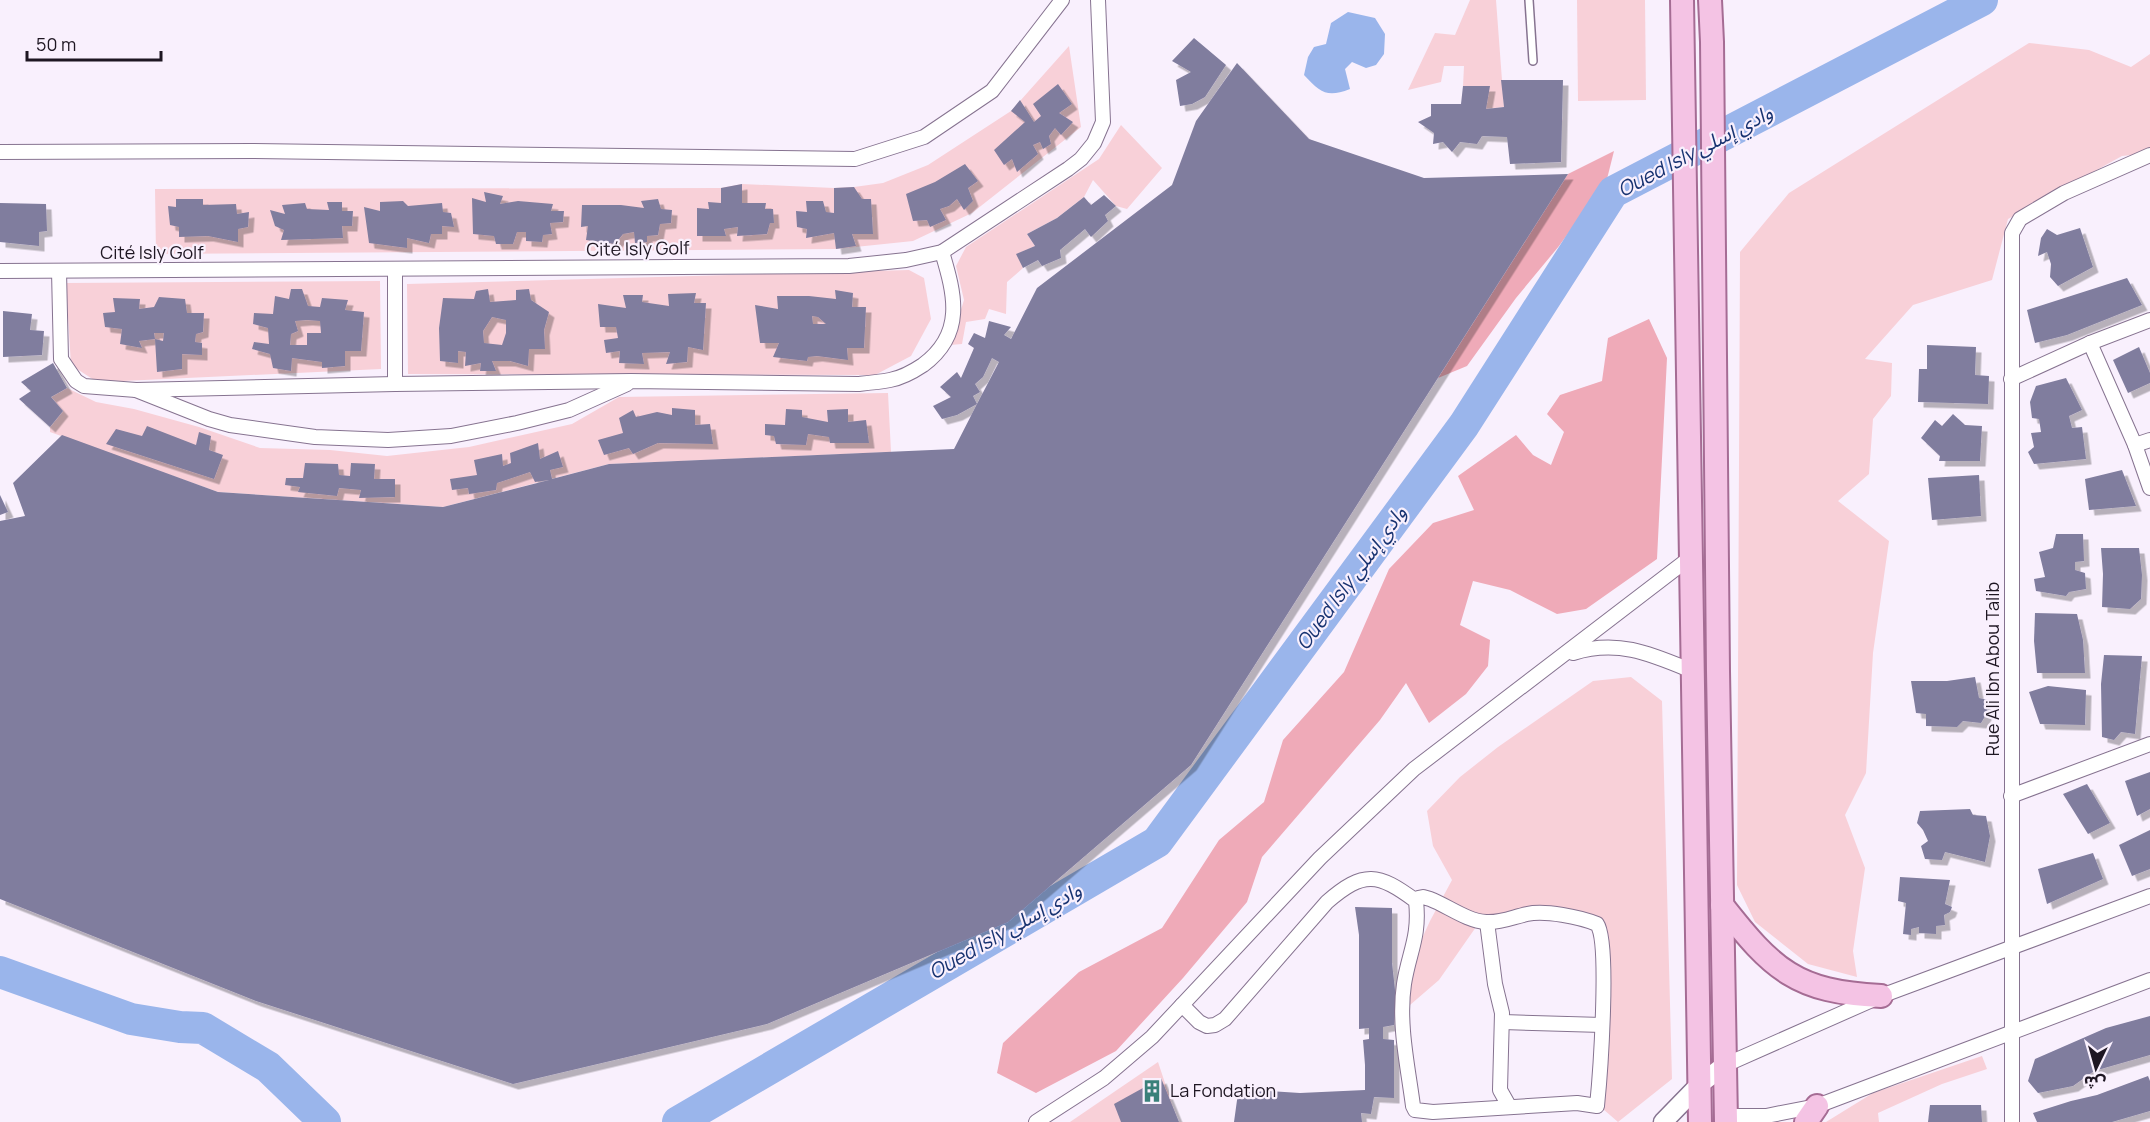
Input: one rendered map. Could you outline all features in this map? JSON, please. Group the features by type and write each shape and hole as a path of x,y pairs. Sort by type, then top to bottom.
{"main road":[{"path":"1682,0 1700,1119"},
{"path":"1710,0 1726,1119"},
{"path":"1722,905 1750,941 1771,962 1796,979 1831,992 1881,996"}],"street":[{"path":"0,152 251,151 855,159 924,137 992,91 1062,0"},
{"name":"Cité Isly Golf","path":"0,271 849,266 906,260 942,252 1068,170 1082,159 1094,143 1103,122 1098,0"},
{"name":"Rue Ali Ibn Abou Talib","path":"2012,1122 2011,241 2014,226 2020,219 2064,193 2150,155"},
{"path":"58,271 62,359 75,381 84,386 136,390 631,381 858,384 891,380 915,370 934,356 946,341 954,319 951,281 942,252"},
{"path":"394,384 395,270"},
{"path":"2011,379 2090,343 2150,320"},
{"path":"2090,343 2150,488"},
{"path":"136,390 230,425 315,437 388,440 451,436 517,423 569,410 631,381"},
{"path":"2134,446 2150,440"},
{"path":"1036,1122 1104,1078 1152,1037 1320,858 1414,769 1691,557"},
{"path":"1562,656 1590,648 1612,646 1653,655 1692,671"},
{"path":"2011,796 2150,744"},
{"path":"1182,1005 1199,1022 1208,1026 1225,1019 1328,902 1356,881 1382,880 1397,887 1416,901 1418,921 1414,947 1404,983 1402,1017 1413,1106 1416,1110 1432,1112 1577,1103 1597,1106 1602,1058 1602,934 1597,924 1588,920 1540,914 1528,914 1497,922 1476,921 1430,899 1423,897 1416,901"},
{"path":"1665,1120 1700,1084 1725,1065 1881,996 2150,896"},
{"path":"1487,922 1490,959 1503,1022 1500,1090 1509,1106"},
{"path":"1665,1120 1812,1114 2150,980"},
{"path":"1503,1022 1602,1025"}],"lane":[{"path":"1529,0 1533,61"}],"shaded area":[{"path":"1470,0 1496,0 1504,107 1486,109 1463,86 1464,66 1444,66 1441,82 1408,90 1435,33 1455,35"},
{"path":"1577,0 1645,0 1646,100 1578,101"},
{"path":"2029,43 2089,50 2131,67 2150,54 2150,153 2122,156 2008,219 1992,280 1913,305 1865,359 1892,363 1891,396 1873,419 1869,474 1838,501 1889,541 1873,653 1866,773 1845,815 1865,868 1853,951 1857,977 1808,964 1755,922 1737,885 1740,252 1789,193"},
{"path":"1069,46 1081,127 972,213 913,241 836,249 156,254 155,189 721,188 742,184 834,188 883,183 928,165 1011,111"},
{"path":"1121,125 1162,168 1127,209 1116,206 1093,180 1084,197 1057,218 1027,234 1035,246 1017,254 1023,268 1007,282 1006,314 989,309 985,319 966,322 962,344 950,345 964,300 956,266 966,247 1099,159"},
{"path":"1614,151 1607,179 1467,366 1438,378 1568,174"},
{"path":"909,270 924,278 931,319 911,356 875,375 408,374 407,284"},
{"path":"380,281 381,369 123,381 94,380 71,365 66,283"},
{"path":"1649,319 1667,358 1657,559 1586,609 1557,614 1510,590 1473,581 1460,625 1490,640 1488,666 1466,694 1429,723 1406,683 1380,720 1262,857 1247,902 1183,978 1116,1051 1036,1093 997,1073 1003,1043 1079,972 1162,928 1219,840 1264,802 1283,740 1344,672 1389,569 1433,523 1474,510 1458,476 1516,435 1533,455 1551,465 1564,432 1547,414 1560,395 1602,381 1608,338"},
{"path":"67,388 96,402 134,409 199,427 260,448 330,450 387,456 469,447 572,424 619,397 888,393 891,452 609,464 443,507 218,492 50,432 50,427 63,411 51,397"},
{"path":"1631,677 1662,701 1672,1079 1618,1122 1603,1109 1603,1078 1608,1046 1597,1030 1596,978 1603,944 1591,918 1534,908 1476,927 1439,980 1410,1005 1407,971 1452,880 1433,846 1427,811 1460,777 1498,747 1593,681"},
{"path":"1982,1056 1987,1069 1942,1084 1878,1113 1879,1122 1826,1122 1873,1093"},
{"path":"1158,1062 1178,1122 1070,1122"}],"water":[{"path":"1348,12 1375,18 1385,34 1384,54 1376,65 1366,68 1352,62 1345,69 1350,89 1336,93 1325,92 1304,75 1308,57 1314,47 1326,44 1331,23"}],"building":[{"path":"1194,38 1226,65 1205,97 1192,104 1180,106 1176,80 1191,72 1172,61"},
{"path":"1237,63 1309,139 1424,178 1568,174 1191,765 1008,922 767,1024 513,1084 256,1001 0,899 0,521 25,516 13,483 62,435 218,492 443,507 549,480 535,482 530,472 497,483 496,490 469,494 468,488 452,490 450,479 477,475 474,460 502,454 503,466 511,463 510,453 538,443 540,459 558,451 563,467 550,470 552,479 609,464 954,449 977,404 957,415 942,419 933,406 951,397 940,387 957,372 961,378 974,348 968,344 974,333 985,338 989,321 1011,327 1004,335 1011,339 1037,288 1172,185 1196,121","holes":["992,358 999,362 977,404 973,396 980,392 975,384 983,377"]},
{"path":"1501,80 1563,80 1561,162 1510,164 1507,137 1482,136 1477,144 1460,142 1452,152 1443,142 1433,144 1434,133 1418,122 1431,116 1431,104 1461,104 1463,86 1490,86 1486,109 1504,107"},
{"path":"1058,84 1072,104 1059,113 1073,122 1061,135 1055,128 1049,136 1051,144 1043,149 1040,142 1033,145 1038,154 1017,172 1012,159 1004,165 994,150 1025,122 1011,111 1020,100 1034,122 1041,116 1033,104"},
{"path":"965,164 978,181 968,188 973,201 964,210 957,199 949,206 940,209 946,220 930,227 927,220 913,221 906,194 935,182"},
{"path":"742,184 742,203 766,203 765,209 773,209 774,223 770,223 767,234 737,236 738,227 724,229 726,236 697,236 697,208 709,209 708,202 721,203 721,188"},
{"path":"854,187 862,199 871,199 873,234 852,234 856,246 836,249 834,233 806,238 807,229 797,227 796,211 807,212 806,201 823,201 826,212 834,213 834,188"},
{"path":"484,192 503,196 500,204 518,201 553,204 551,211 564,211 563,222 550,223 552,234 543,235 542,242 526,241 526,232 517,232 513,244 496,244 494,236 473,234 472,198 486,202"},
{"path":"1104,195 1116,206 1105,215 1108,221 1091,237 1085,229 1060,250 1061,258 1042,266 1038,260 1023,268 1016,254 1035,246 1027,234 1057,218 1084,197 1091,205"},
{"path":"176,199 203,199 203,205 236,204 237,214 249,212 248,227 238,229 238,242 208,236 179,237 179,227 170,225 168,206 176,207"},
{"path":"658,199 661,209 672,210 671,223 660,224 658,235 647,236 647,242 635,243 634,232 623,234 615,244 586,240 588,226 581,227 582,205 621,205 644,208 641,201"},
{"path":"403,201 408,206 442,203 443,212 451,213 454,227 442,226 442,234 431,234 429,243 407,238 407,248 369,243 364,207 380,211 380,202"},
{"path":"327,202 342,202 342,211 353,211 352,226 342,226 343,238 281,240 284,230 275,226 270,210 285,214 282,205 305,203 307,209 329,210"},
{"path":"0,203 46,204 47,231 39,232 39,246 0,242"},
{"path":"2080,228 2093,267 2058,286 2050,277 2051,264 2047,252 2038,256 2041,238 2047,229 2057,235"},
{"path":"2127,278 2142,305 2067,335 2035,343 2027,310"},
{"path":"291,289 302,289 308,306 320,307 322,298 348,300 345,310 364,312 361,351 345,351 345,366 322,368 322,362 292,358 291,371 273,368 270,354 252,349 254,342 269,344 268,328 253,324 254,313 273,314 275,296 289,299","holes":["295,321 320,321 321,333 307,333 307,345 290,345 291,334 298,331"]},
{"path":"488,289 490,302 516,300 516,290 529,289 531,300 549,312 544,330 545,349 529,349 528,366 510,361 492,361 496,371 480,371 481,363 465,366 466,352 458,351 458,363 440,361 439,328 443,298 474,299 476,291","holes":["492,317 506,320 506,333 502,345 484,343 483,331"]},
{"path":"835,290 853,293 852,307 866,307 864,348 847,348 848,360 817,356 808,357 807,361 773,357 779,343 760,343 755,305 778,309 777,296 836,299","holes":["812,316 818,317 826,324 813,324"]},
{"path":"696,293 694,303 706,303 703,350 688,347 687,362 666,364 670,352 642,353 644,364 619,363 620,351 606,353 604,340 618,338 616,327 600,327 598,304 626,308 623,295 643,295 642,302 669,306 668,294"},
{"path":"159,297 185,299 187,313 204,313 203,332 196,334 195,342 202,343 202,355 182,354 182,369 157,372 155,339 139,341 142,348 120,344 122,329 105,327 103,313 115,312 113,298 140,299 139,309 154,307","holes":["154,333 164,333 163,341 155,339"]},
{"path":"3,311 32,314 30,330 44,331 42,355 3,357"},
{"path":"1927,345 1976,347 1975,375 1989,376 1988,404 1918,402 1919,369 1927,369"},
{"path":"2139,347 2150,373 2150,383 2128,393 2113,360"},
{"path":"53,363 67,388 51,397 63,411 50,427 19,399 31,391 21,382"},
{"path":"2066,378 2082,410 2069,416 2072,428 2082,427 2086,459 2034,464 2028,452 2034,447 2031,433 2041,432 2039,419 2032,418 2030,402 2036,386"},
{"path":"672,408 695,410 695,425 710,424 713,444 658,443 633,454 629,448 604,455 598,440 623,433 619,418 633,410 636,417 657,412 672,415"},
{"path":"786,409 802,410 802,417 828,422 827,410 848,409 848,422 866,420 869,443 830,443 829,437 808,434 806,445 776,444 774,436 765,435 765,424 785,425"},
{"path":"1953,414 1965,425 1982,426 1980,461 1939,461 1940,456 1921,438 1935,420 1942,426"},
{"path":"147,426 196,445 199,432 211,436 209,450 223,455 214,479 106,444 116,429 142,436"},
{"path":"305,463 338,464 339,475 350,476 351,463 375,464 374,479 395,479 395,497 359,498 361,490 339,488 337,496 298,492 300,487 285,485 286,478 303,478"},
{"path":"2122,470 2136,506 2089,510 2085,479"},
{"path":"1979,475 1981,516 1932,520 1928,478"},
{"path":"0,495 8,512 0,515"},
{"path":"2056,534 2083,534 2084,561 2075,562 2075,570 2085,573 2086,589 2069,592 2066,596 2036,591 2034,579 2045,577 2039,552 2053,548"},
{"path":"2101,548 2139,548 2142,575 2141,599 2130,609 2102,607"},
{"path":"2035,613 2077,614 2083,640 2085,673 2037,673 2034,641"},
{"path":"2104,655 2142,656 2135,734 2121,732 2114,740 2102,737 2101,684"},
{"path":"1975,677 1979,698 1988,700 1987,713 1981,723 1963,721 1957,727 1926,726 1926,714 1916,713 1911,681 1947,681"},
{"path":"2048,686 2086,690 2085,725 2040,724 2029,692"},
{"path":"2150,772 2150,809 2137,816 2125,781"},
{"path":"2087,784 2110,823 2088,834 2063,794"},
{"path":"1970,809 1973,815 1986,816 1990,836 1985,862 1945,852 1942,860 1925,859 1921,846 1928,841 1917,823 1920,811"},
{"path":"2150,830 2150,869 2132,876 2119,845"},
{"path":"2093,853 2103,879 2047,904 2038,869"},
{"path":"1900,877 1950,880 1945,904 1952,907 1950,912 1944,915 1945,925 1936,926 1936,934 1919,933 1919,927 1911,929 1911,935 1903,934 1906,903 1898,901"},
{"path":"1355,907 1392,908 1392,963 1396,999 1394,1025 1383,1027 1383,1039 1394,1040 1394,1098 1374,1097 1371,1114 1361,1113 1362,1122 1234,1122 1238,1093 1365,1090 1363,1040 1369,1039 1369,1028 1359,1029 1359,935"},
{"path":"2150,1016 2150,1055 2094,1071 2073,1086 2038,1093 2028,1081 2035,1059 2106,1028"},
{"path":"2148,1076 2150,1111 2112,1122 2037,1122 2033,1113 2097,1095"},
{"name":"La Fondation","path":"1161,1078 1179,1122 1121,1122 1114,1104"},
{"path":"1930,1105 1981,1105 1982,1122 1928,1122"}],"waterway":[{"name":"Oued Isly وادي إسلي","path":"678,1122 1157,842 1464,425 1613,192 1982,0"},
{"name":"Oued Isly وادي إسلي","path":"0,972 131,1019 180,1027 203,1028 268,1067 325,1122"}],"place":[{"name":"La Fondation","path":"1152,1091"}]}
